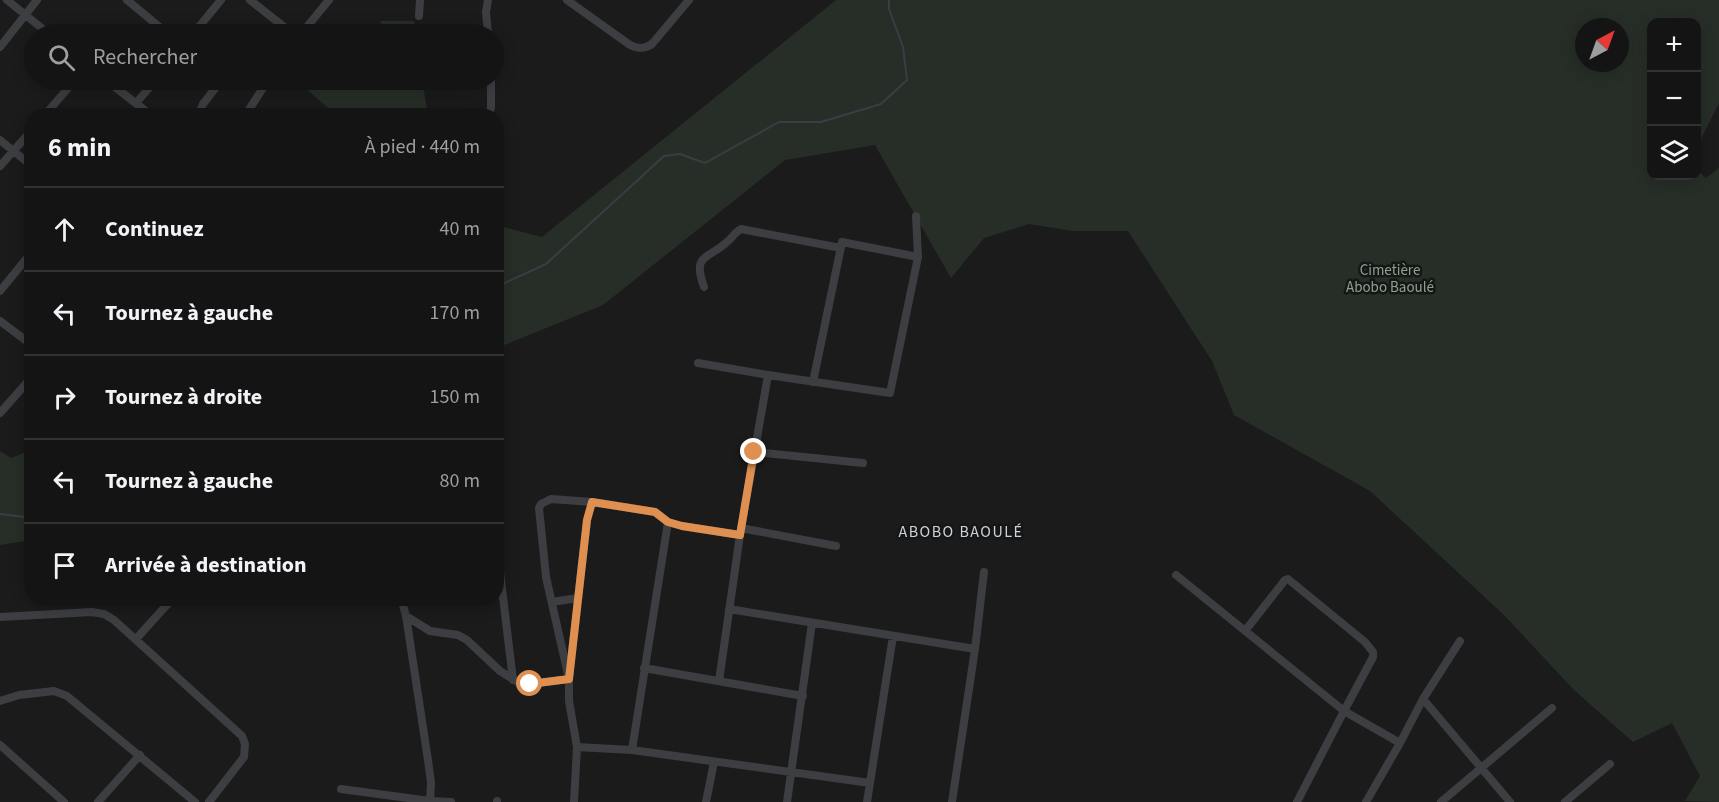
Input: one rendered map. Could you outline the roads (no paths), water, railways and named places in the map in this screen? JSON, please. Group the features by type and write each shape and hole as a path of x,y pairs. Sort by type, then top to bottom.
{"street":[{"path":"7,0 36,24"},
{"path":"0,47 37,0"},
{"path":"126,0 156,24"},
{"path":"201,24 221,0"},
{"path":"250,0 280,24"},
{"path":"309,24 329,0"},
{"path":"419,16 420,0"},
{"path":"487,24 488,0"},
{"path":"567,0 581,4 630,45 637,48 646,48 652,44 689,0"},
{"path":"51,108 66,90"},
{"path":"119,90 142,108"},
{"path":"136,103 147,90"},
{"path":"201,108 214,90"},
{"path":"251,108 262,90"},
{"path":"491,90 491,108"},
{"path":"0,166 24,139"},
{"path":"0,140 24,160"},
{"path":"698,363 890,393 918,257 916,216"},
{"path":"704,287 698,267 701,261 741,229 841,248"},
{"path":"813,382 842,242 918,257"},
{"path":"0,291 24,262"},
{"path":"0,321 24,339"},
{"path":"719,681 741,531 768,375"},
{"path":"0,413 24,386"},
{"path":"754,452 863,463"},
{"path":"569,679 546,577 539,508 541,504 551,500 592,502 655,512 668,522 682,526 741,531 836,546"},
{"path":"574,802 577,747 569,701 569,679 587,520 592,502"},
{"path":"632,750 668,522"},
{"path":"952,802 984,573"},
{"path":"1176,575 1344,711 1401,743"},
{"path":"1245,631 1284,580 1288,579 1365,642 1373,652 1373,657 1297,802"},
{"path":"552,602 578,598"},
{"path":"504,605 513,680"},
{"path":"136,639 166,606"},
{"path":"403,606 429,760 430,801"},
{"path":"729,609 975,649"},
{"path":"0,617 93,612 104,614 114,620 136,639 242,736 245,744 244,757 209,802"},
{"path":"406,616 430,631 458,635 521,684 569,679"},
{"path":"787,802 812,623"},
{"path":"410,642 424,627"},
{"path":"867,802 893,636"},
{"path":"1366,802 1401,743 1423,699 1460,641"},
{"path":"644,668 803,696"},
{"path":"0,701 27,694 54,691 67,696 195,802"},
{"path":"1423,699 1510,802"},
{"path":"1441,802 1552,708"},
{"path":"0,745 64,802"},
{"path":"577,747 632,750 870,783"},
{"path":"98,802 140,755"},
{"path":"706,802 714,762"},
{"path":"1565,802 1610,764"},
{"path":"340,789 451,802"}],"waterway":[{"path":"504,283 546,264 664,156 680,154 705,163 779,122 821,122 881,104 907,80 903,47 889,9 889,0"},
{"path":"0,514 24,517"}],"district":[{"name":"ABOBO BAOULÉ","path":"961,531"}],"park label":[{"name":"Cimetière Abobo Baoulé","path":"1390,278"}]}
